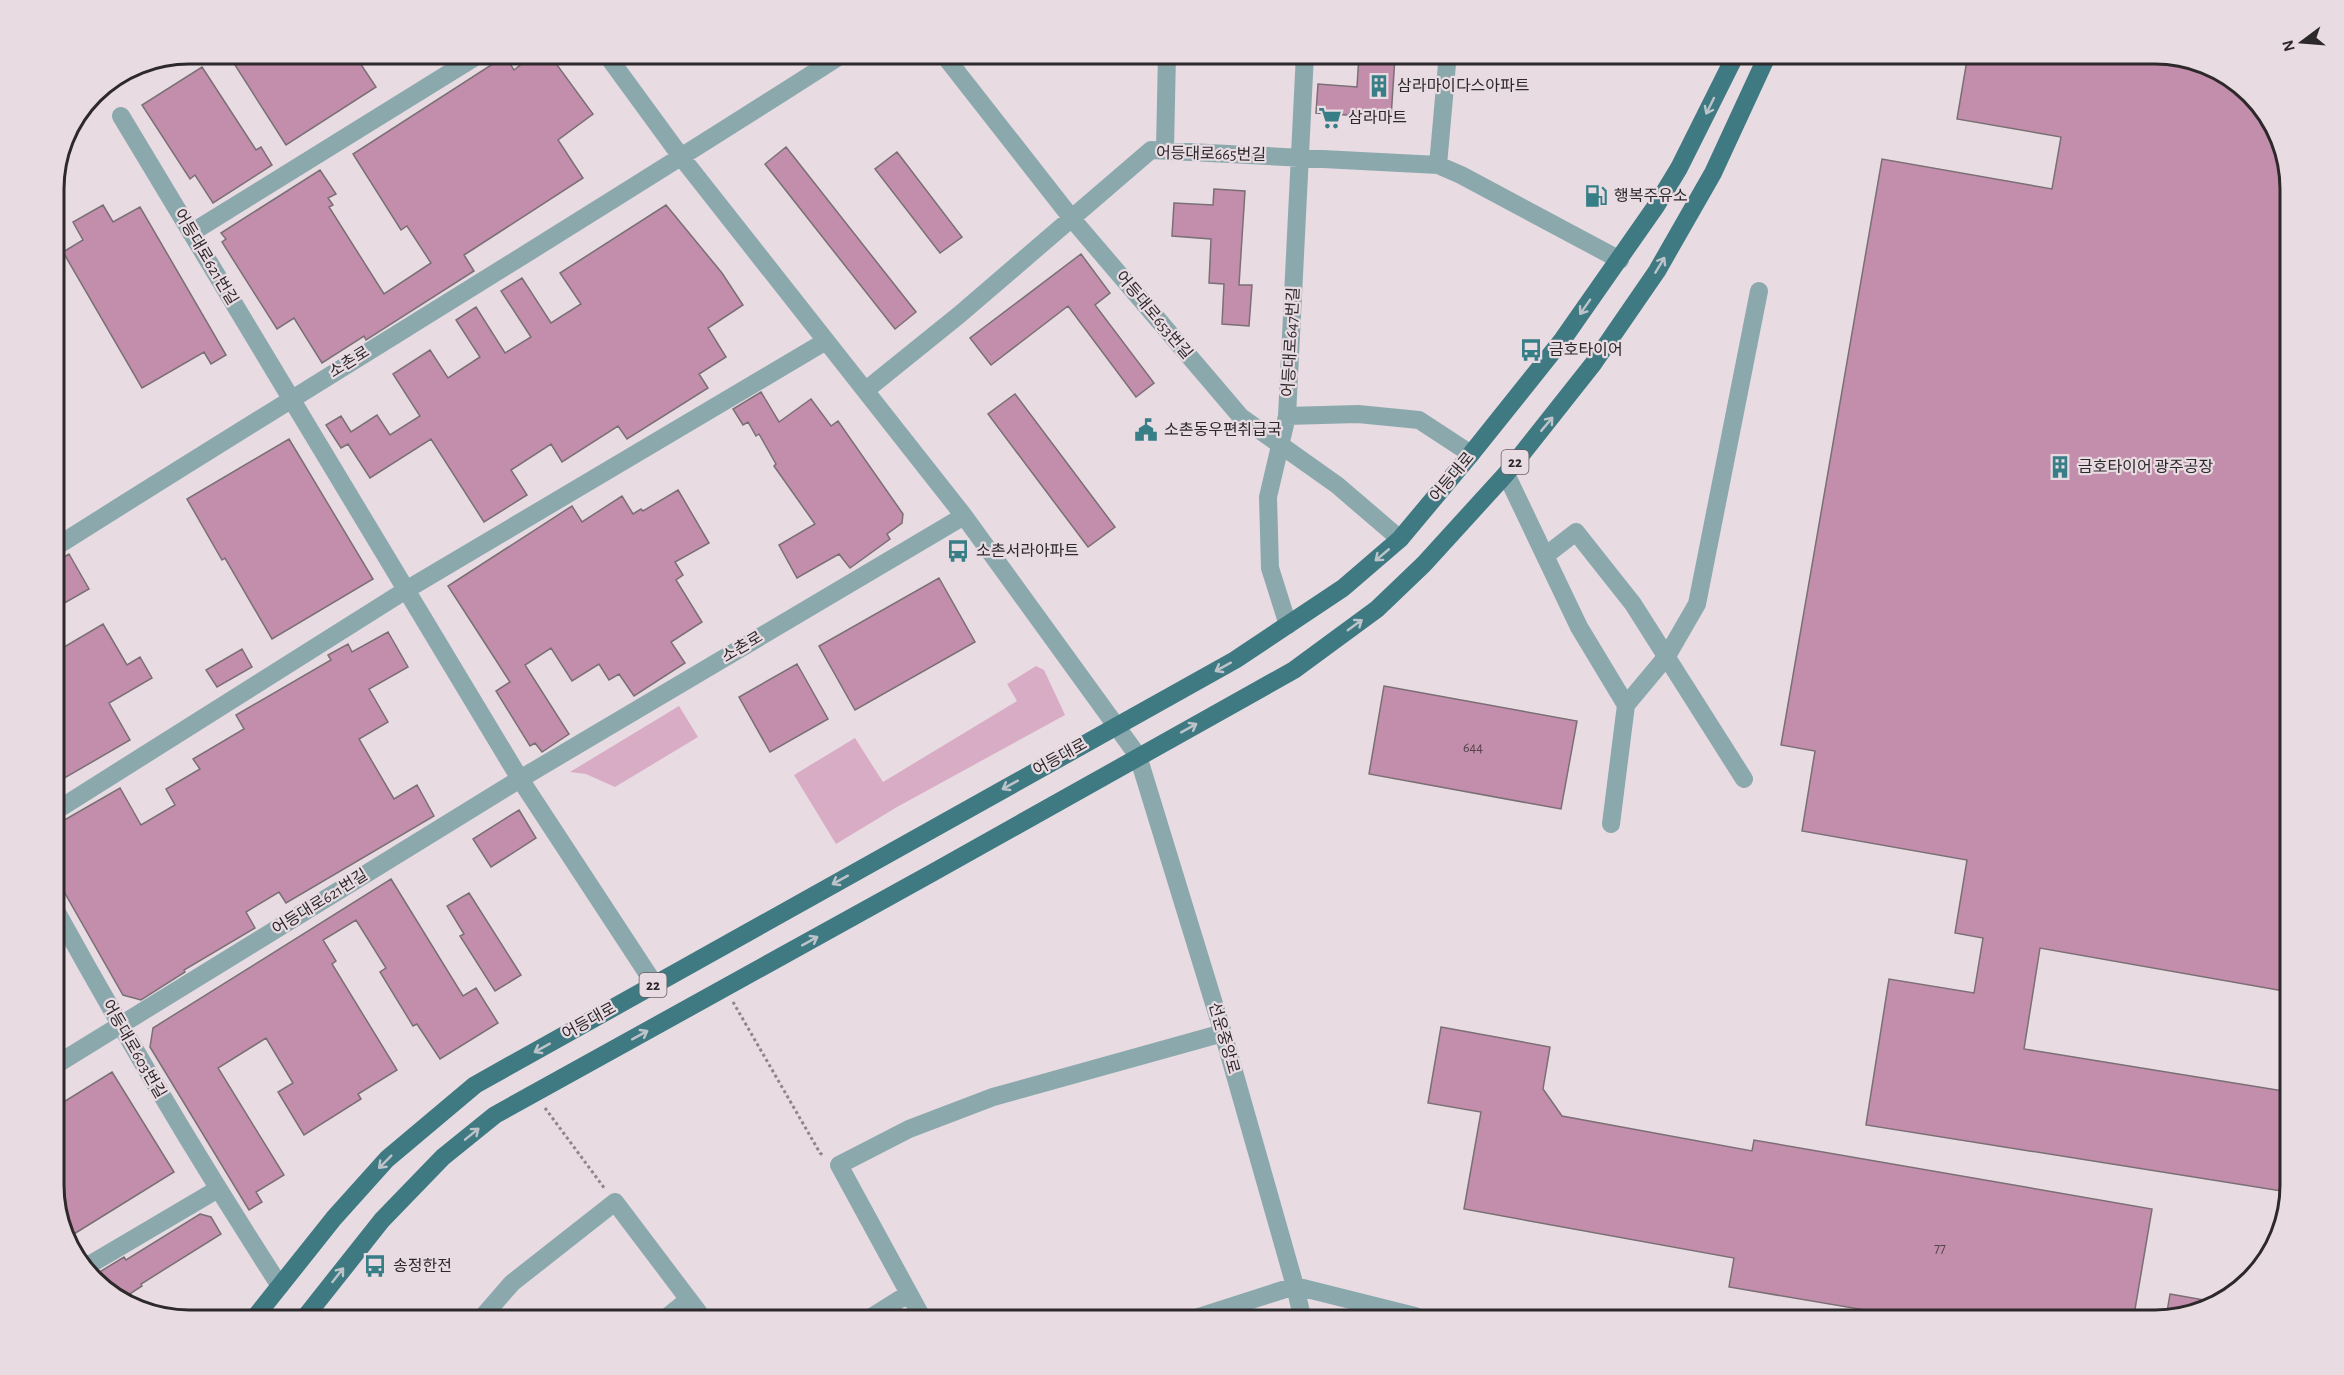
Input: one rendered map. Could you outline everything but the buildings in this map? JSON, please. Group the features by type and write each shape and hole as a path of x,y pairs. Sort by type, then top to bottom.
{"main road":[{"name":"어등대로","path":"261,1310 334,1218 387,1159 475,1085 1235,660 1343,588 1400,539 1563,339 1620,260 1679,168 1731,64"},
{"name":"22","path":"312,1310 382,1220 443,1157 495,1115 1294,670 1377,609 1424,564 1506,474 1593,364 1657,271 1713,173 1763,64"}],"street":[{"path":"191,233 464,64"},
{"path":"613,64 682,158 964,516 1138,756"},
{"name":"소촌로","path":"292,398 682,158 828,64"},
{"name":"어등대로653번길","path":"951,64 1073,219 1241,417 1337,485 1400,539"},
{"path":"1165,149 1167,64"},
{"name":"어등대로647번길","path":"1288,625 1270,568 1268,497 1278,444 1287,416 1305,64"},
{"path":"1438,165 1448,64"},
{"name":"어등대로621번길","path":"121,116 520,779 655,984"},
{"name":"어등대로665번길","path":"866,390 1073,219 1151,150 1438,165 1620,260"},
{"path":"1611,825 1626,705 1667,656 1697,604 1759,291"},
{"path":"65,805 406,590 826,341"},
{"path":"65,541 292,398"},
{"path":"1287,416 1358,414 1419,420 1471,454"},
{"path":"1506,474 1579,627 1626,705"},
{"name":"소촌로","path":"520,779 964,516"},
{"path":"1545,556 1576,532 1634,604 1744,779"},
{"name":"선운중앙로","path":"1138,756 1223,1033 1301,1310"},
{"name":"어등대로621번길","path":"65,1059 520,779"},
{"name":"어등대로603번길","path":"65,927 120,1025 218,1189 280,1286"},
{"path":"917,1310 839,1165 909,1129 993,1097 1223,1033"},
{"path":"91,1264 218,1189"},
{"path":"489,1310 512,1283 615,1202 696,1310"},
{"path":"1220,1310 1295,1286 1391,1310"},
{"path":"883,1310 908,1294"},
{"path":"676,1310 688,1300"}],"path":[{"path":"725,988 820,1153 839,1165"},
{"path":"534,1094 615,1202"}],"shaded area":[{"path":"1036,666 1044,670 1065,715 897,807 836,844 794,775 855,738 883,782 1017,701 1007,684"},
{"path":"679,706 698,737 615,787 586,774 570,772"}],"place":[{"name":"삼라마이다스아파트","path":"1379,86"},
{"name":"삼라마트","path":"1330,118"},
{"name":"행복주유소","path":"1596,196"},
{"name":"금호타이어","path":"1531,350"},
{"name":"소촌동우편취급국","path":"1146,430"},
{"name":"금호타이어 광주공장","path":"2060,467"},
{"name":"소촌서라아파트","path":"958,551"},
{"name":"송정한전","path":"375,1266"}]}
